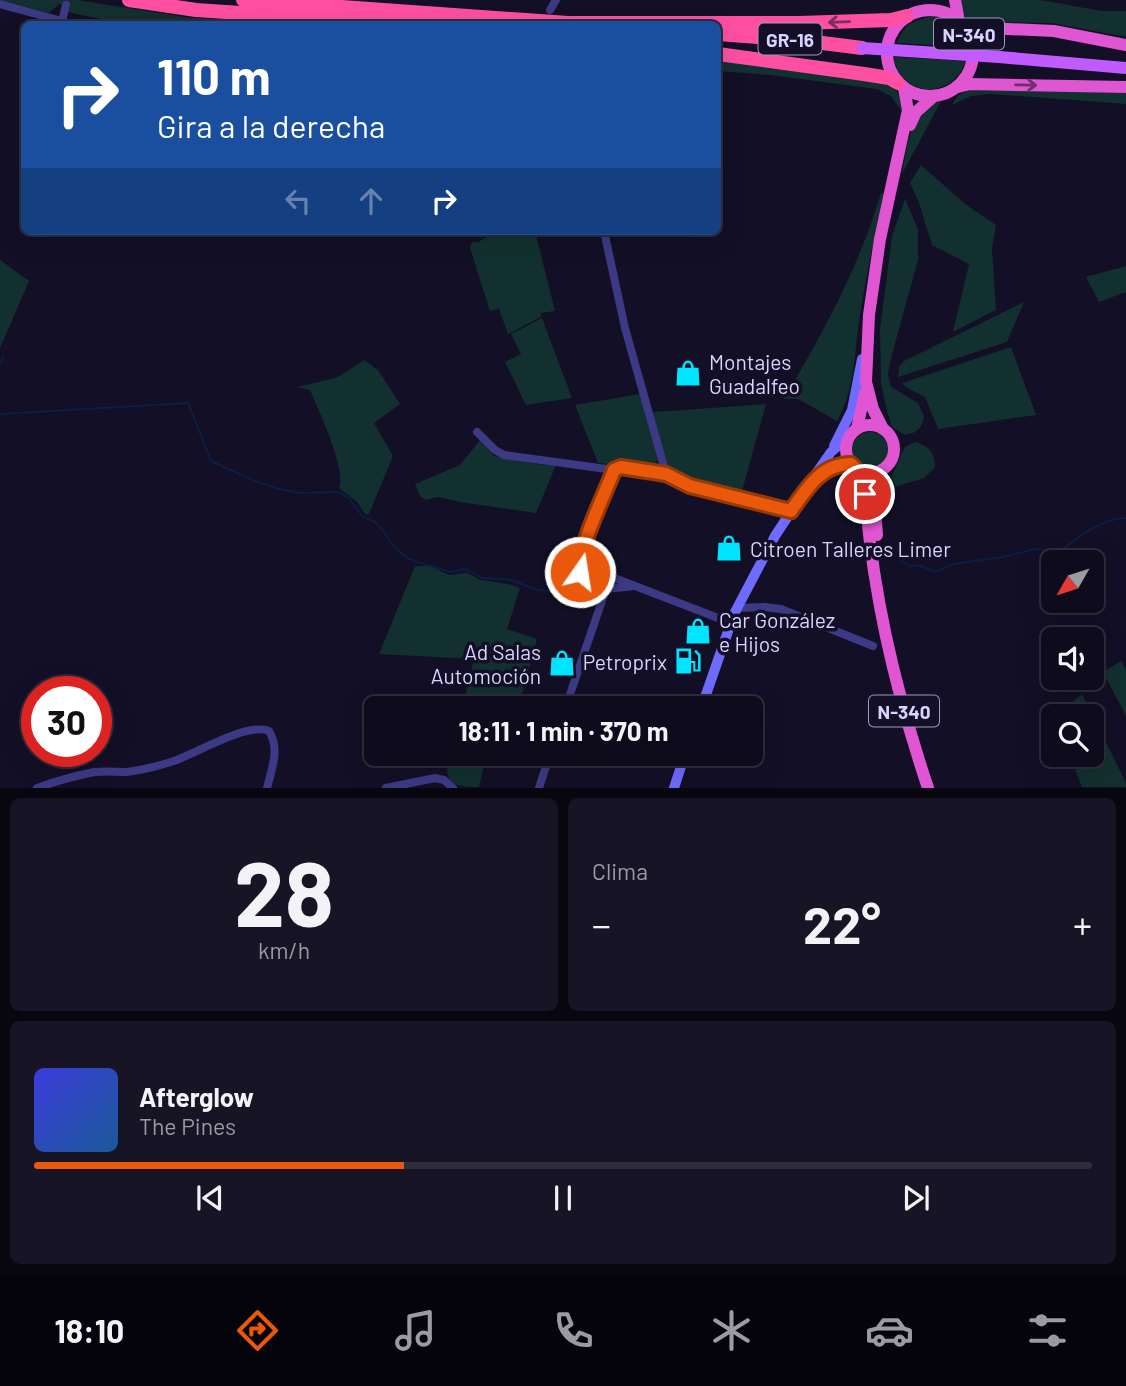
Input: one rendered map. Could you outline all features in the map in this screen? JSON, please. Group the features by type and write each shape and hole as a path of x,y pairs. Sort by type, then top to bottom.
{"highway":[{"path":"129,0 237,13 360,21"},
{"path":"243,0 535,21"},
{"name":"N-340","path":"928,788 898,692 876,597 864,480 846,451 864,407 869,315 880,239 908,110 901,85 887,60 887,47 897,25 907,16 930,10 942,0"},
{"name":"N-340","path":"901,145 916,112 933,97 958,87 967,77 972,65 974,52 971,39 962,24 955,0"},
{"name":"N-340","path":"930,10 950,15 962,24"},
{"path":"721,23 891,20 907,16"},
{"path":"962,24 1054,31 1126,45"},
{"name":"GR-16","path":"721,34 862,48"},
{"name":"GR-16","path":"721,43 791,48 862,48"},
{"path":"721,54 889,78 913,93 933,97"},
{"path":"958,87 970,84 1126,88"},
{"name":"N-340","path":"866,382 873,409 883,429 892,439 894,452 888,466 882,470 874,497 885,633"},
{"path":"853,433 870,425 883,429"},
{"path":"855,467 866,473 882,470"}],"main road":[{"name":"GR-16","path":"862,48 1126,68"},
{"path":"706,696 737,608 775,536 831,452 852,410 864,330 869,315"},
{"path":"831,452 853,433"},
{"path":"812,481 837,465 855,467"},
{"path":"674,788 681,766"}],"street":[{"path":"550,10 556,0"},
{"path":"0,4 62,21 66,5"},
{"path":"605,235 625,328 666,474"},
{"path":"477,432 504,455 666,474 690,486 791,511"},
{"path":"580,572 578,562 614,470"},
{"path":"637,586 605,591 592,601 585,601 576,593 574,581 580,572 591,569 637,586 731,623"},
{"path":"569,696 605,591 606,583 599,572"},
{"path":"592,601 596,615"},
{"path":"737,608 781,609 873,646"},
{"path":"37,788 97,772 127,772 155,766 193,754 231,737 263,729 269,731 275,746 267,788"},
{"path":"539,788 546,766"},
{"path":"386,788 435,778 444,780 453,788"}],"green space":[{"path":"0,0 77,0 185,17 242,21 111,21 68,12 70,7 59,4 49,13"},
{"path":"960,0 1040,0 1102,11 1126,11 1126,37 1052,23 977,22 966,18 960,7"},
{"path":"931,16 954,26 966,47 896,43 907,25"},
{"path":"894,57 966,61 950,83 927,89 916,87 906,80 898,71"},
{"path":"721,59 873,81 894,89 904,108 901,111 891,96 877,89 721,71"},
{"path":"985,89 1126,93 1126,104 991,94 971,96 952,105 958,96 965,92"},
{"path":"941,101 902,174 908,142 917,121 931,105"},
{"path":"921,165 965,204 996,225 992,249 996,310 953,332 969,264 932,245 910,183"},
{"path":"881,193 885,193 864,289 851,385 837,421 798,399 784,399 839,299 862,247"},
{"path":"905,199 918,230 918,260 888,374 891,387 918,403 924,416 918,430 905,435 892,427 887,411 881,383 880,329 892,236"},
{"path":"490,235 536,235 555,311 541,313 541,317 508,334 499,309 490,311 470,248 472,242 478,242"},
{"path":"0,260 29,281 0,348"},
{"path":"1126,266 1126,292 1099,302 1086,277"},
{"path":"1024,302 1007,342 898,377 899,367 904,361"},
{"path":"542,318 572,398 526,405 505,362 521,354 511,334"},
{"path":"1011,347 1036,415 938,429 925,397 902,383"},
{"path":"364,360 378,370 400,404 374,423 393,456 369,514 365,514 357,502 339,488 339,468 325,425 310,390 298,387 338,377"},
{"path":"640,394 658,459 653,467 619,462 598,463 575,405"},
{"path":"766,404 741,495 688,481 666,463 652,415 654,412"},
{"path":"870,432 883,437 888,450 883,463 870,468 857,463 852,450 857,437"},
{"path":"481,439 494,456 556,465 536,513 438,497 426,500 420,496 415,484 460,465"},
{"path":"915,442 930,450 935,467 924,478 895,487 882,498 905,447"},
{"path":"415,566 430,566 449,575 467,573 481,580 520,588 507,629 537,639 522,696 465,696 474,659 379,654"},
{"path":"1121,661 1126,670 1126,716 1104,674"},
{"path":"1082,694 1087,704 1070,704"},
{"path":"1104,738 1126,787 1082,787 1074,767 1104,767"},
{"path":"448,766 484,766 479,787 456,784 451,781"}],"waterway":[{"path":"0,364 3,358"},
{"path":"0,414 188,403 211,461 257,482 280,489 301,493 338,492 349,498 362,516 377,523 396,549 409,559 450,572 466,569 482,578 512,580 534,589 557,592"},
{"path":"891,552 909,566 918,565 936,572 953,564 1003,557 1035,549 1048,550 1056,555 1097,526 1126,518"}],"place":[{"name":"Montajes Guadalfeo","path":"688,373"},
{"name":"Citroen Talleres Limer","path":"729,548"},
{"name":"Car González e Hijos","path":"698,631"},
{"name":"Petroprix","path":"688,661"},
{"name":"Ad Salas Automoción","path":"562,663"}],"route":[{"path":"580,572 578,562 614,470 621,467 666,474 690,486 791,511 812,481 837,465 851,464 859,470 864,480 865,494"}]}
